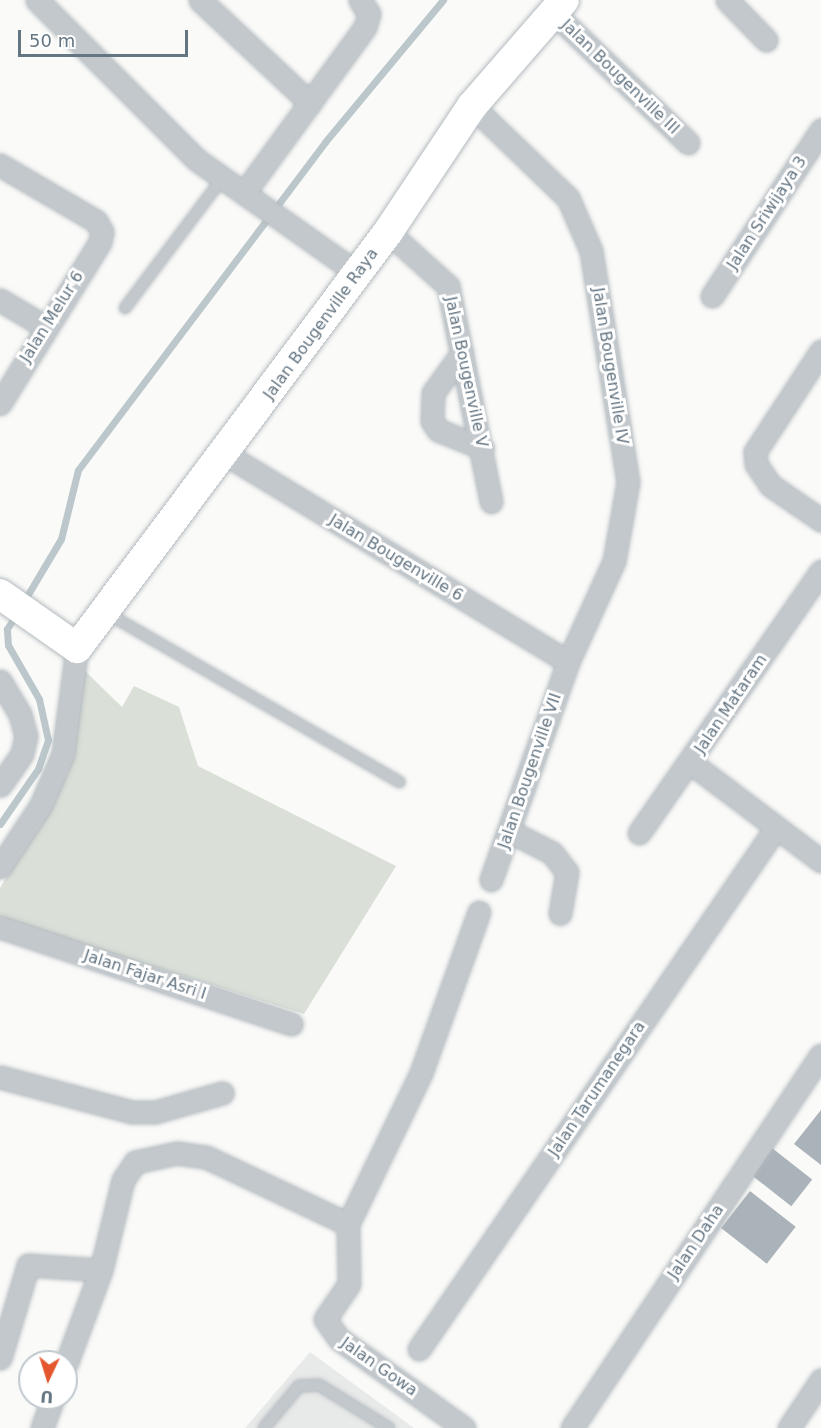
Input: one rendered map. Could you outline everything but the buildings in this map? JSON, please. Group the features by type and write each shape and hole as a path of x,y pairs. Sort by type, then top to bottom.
{"street":[{"path":"36,0 221,180 253,198 357,273"},
{"path":"200,0 310,103"},
{"path":"253,198 310,103 365,27 369,14 360,0"},
{"path":"727,0 766,39"},
{"name":"Jalan Bougenville Raya","path":"77,648 225,454 388,232 472,105 558,6"},
{"name":"Jalan Bougenville III","path":"558,6 688,143"},
{"name":"Jalan Bougenville IV","path":"472,105 568,198 591,251 603,315 628,482 614,561 568,662"},
{"name":"Jalan Sriwijaya 3","path":"712,296 821,130"},
{"name":"Jalan Melur 6","path":"0,165 96,221 102,232 100,242 44,326 0,403"},
{"name":"Jalan Bougenville V","path":"388,232 448,286 491,502"},
{"path":"0,300 44,326"},
{"path":"821,351 755,452 756,464 770,485 821,520"},
{"path":"462,353 433,393 432,421 438,430 482,448"},
{"name":"Jalan Bougenville 6","path":"225,454 568,662"},
{"name":"Jalan Mataram","path":"821,571 692,763 775,829 821,860"},
{"path":"0,867 41,805 63,754 77,648 38,617 4,596"},
{"name":"Jalan Bougenville VII","path":"491,880 511,832 568,662"},
{"path":"0,681 20,714 26,736 22,754 0,785"},
{"path":"639,833 692,763"},
{"name":"Jalan Tarumanegara","path":"419,1349 775,829"},
{"path":"511,832 552,853 567,872 560,913"},
{"path":"71,1350 101,1270 128,1169 156,1155 206,1157 348,1224 421,1074 479,912"},
{"name":"Jalan Fajar Asri I","path":"0,927 291,1024"},
{"name":"Jalan Daha","path":"572,1428 821,1055"},
{"path":"0,1077 117,1110 154,1112 222,1094"},
{"name":"Jalan Gowa","path":"348,1224 349,1284 327,1315 326,1326 464,1428"},
{"path":"0,1358 28,1265 101,1270"},
{"path":"789,1428 821,1380"},
{"path":"42,1428 49,1410"}],"lane":[{"path":"125,308 221,180"},
{"path":"104,612 400,782"},
{"path":"264,1428 299,1386 319,1384 389,1428"}],"shaded area":[{"path":"84,670 122,707 134,686 179,707 198,766 396,866 304,1014 0,918 0,888 69,771"},
{"path":"310,1352 414,1428 245,1428"}],"waterway":[{"path":"24,601 61,539 78,470 325,142 443,0"},
{"path":"0,824 38,769 48,740 39,699 8,645 7,629 17,613"}]}
